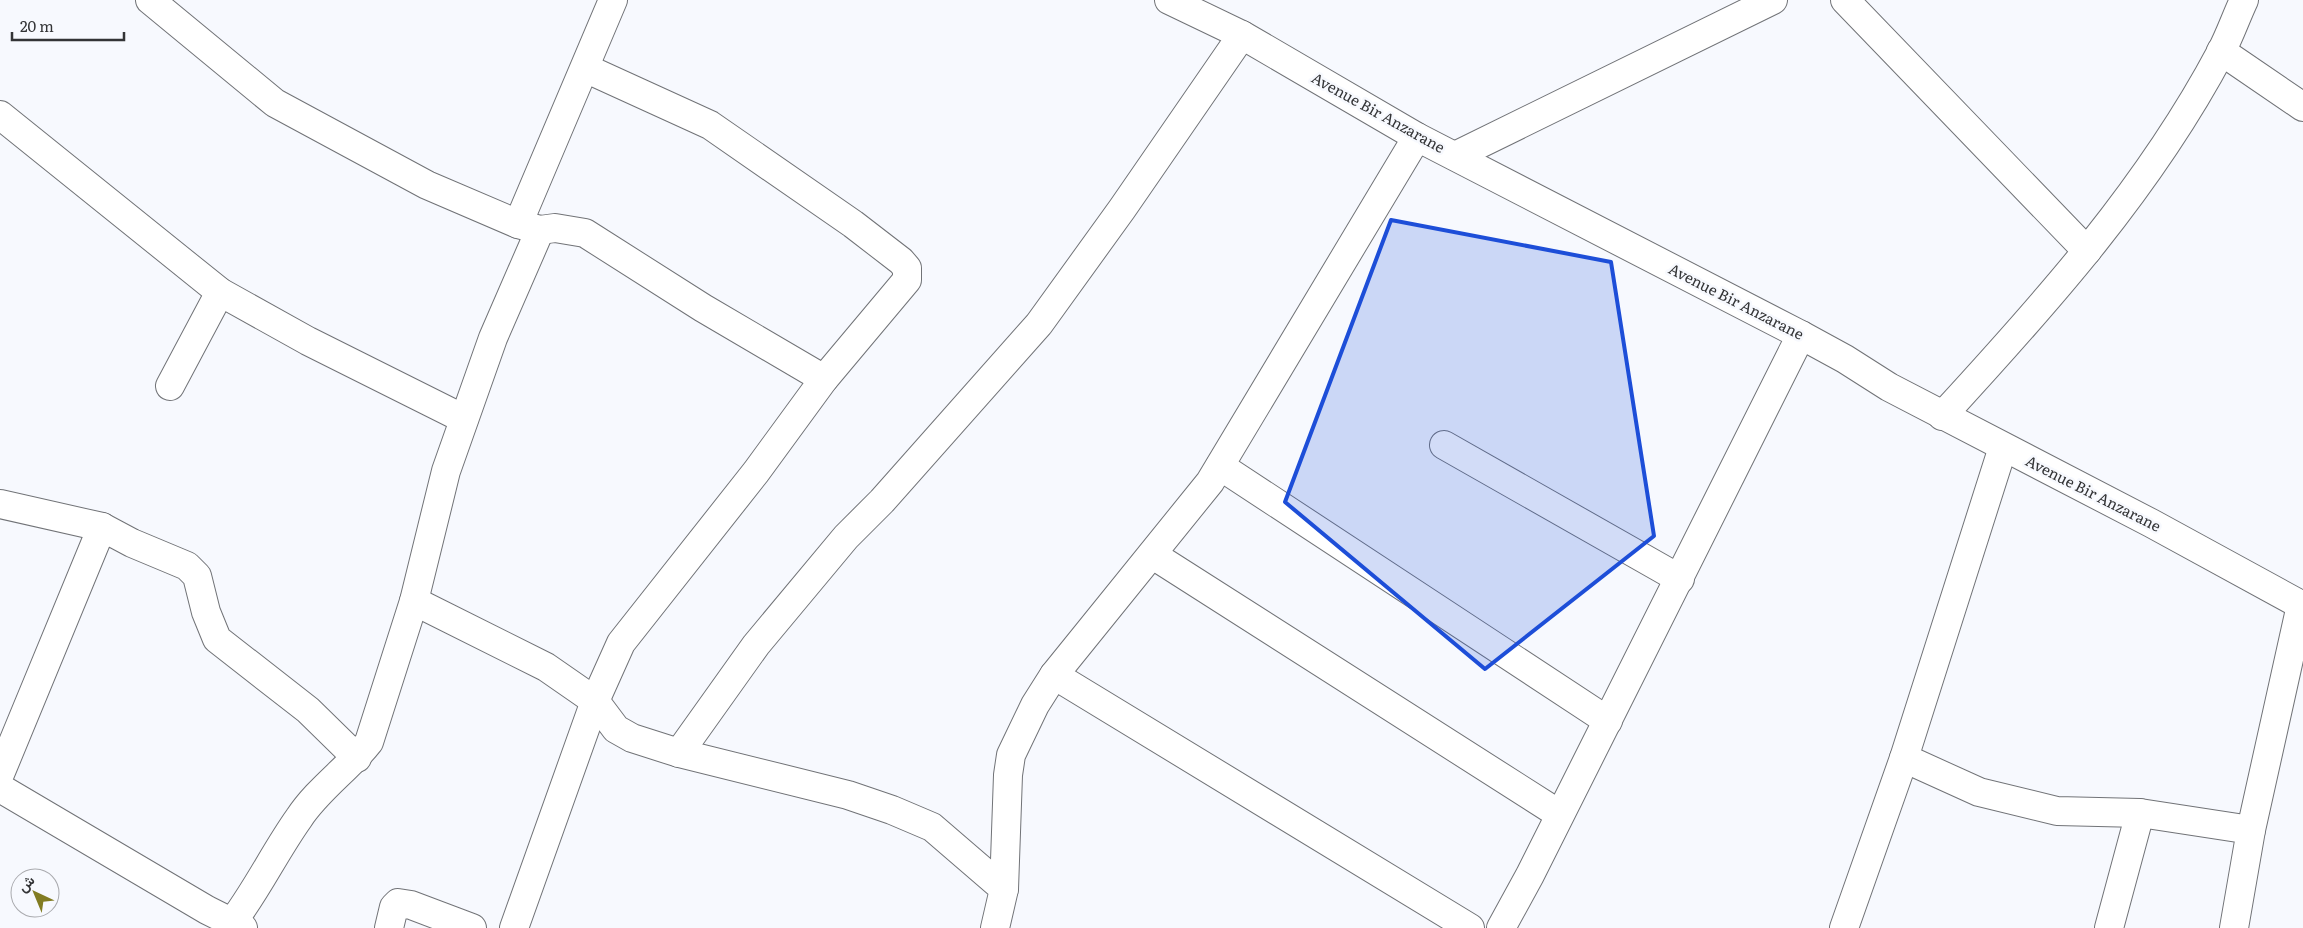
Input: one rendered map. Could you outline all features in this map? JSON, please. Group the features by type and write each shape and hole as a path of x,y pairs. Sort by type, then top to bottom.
{"street":[{"path":"150,0 275,104 427,185 529,227 555,228 585,233 703,308 824,379"},
{"path":"0,788 235,926 299,816 330,782 357,758 369,742 414,601 446,470 585,68 613,0"},
{"name":"Avenue Bir Anzarane","path":"1169,0 1242,35 1417,137 1801,335 1942,416 2151,523 2302,606"},
{"path":"1455,156 1773,0"},
{"path":"1845,0 2087,251"},
{"path":"1942,416 2006,346 2087,251 2122,206 2171,134 2222,51 2244,0"},
{"path":"679,754 756,646 840,544 882,501 1039,324 1122,209 1242,35"},
{"path":"2222,51 2303,107"},
{"path":"514,928 595,701 621,643 756,472 824,379 907,280 907,268 901,261 853,224 710,125 585,68"},
{"path":"0,115 220,292 308,341 464,419"},
{"path":"995,928 1004,889 1008,775 1012,755 1035,705 1054,674 1153,555 1210,482 1417,137"},
{"path":"170,386 220,292"},
{"path":"1501,928 1530,875 1559,814 1680,579 1801,335"},
{"path":"1444,445 1680,579"},
{"path":"1844,928 1904,758 2003,447"},
{"path":"1220,466 1608,720"},
{"path":"0,504 102,527 132,543 187,566 196,576 206,612 217,639 308,710 357,758"},
{"path":"0,774 102,527"},
{"path":"1153,555 1559,814"},
{"path":"414,601 546,667 595,701 616,729 632,738 679,754 848,795 892,810 932,827 1004,889"},
{"path":"2234,928 2251,830 2302,606"},
{"path":"1054,674 1470,928"},
{"path":"1904,758 1979,792 2048,809 2140,813 2251,830"},
{"path":"2109,928 2140,813"},
{"path":"389,928 394,907 398,903 411,905 472,928"}],"highlighted area":[{"path":"1391,220 1611,262 1654,536 1485,669 1285,502"}]}
